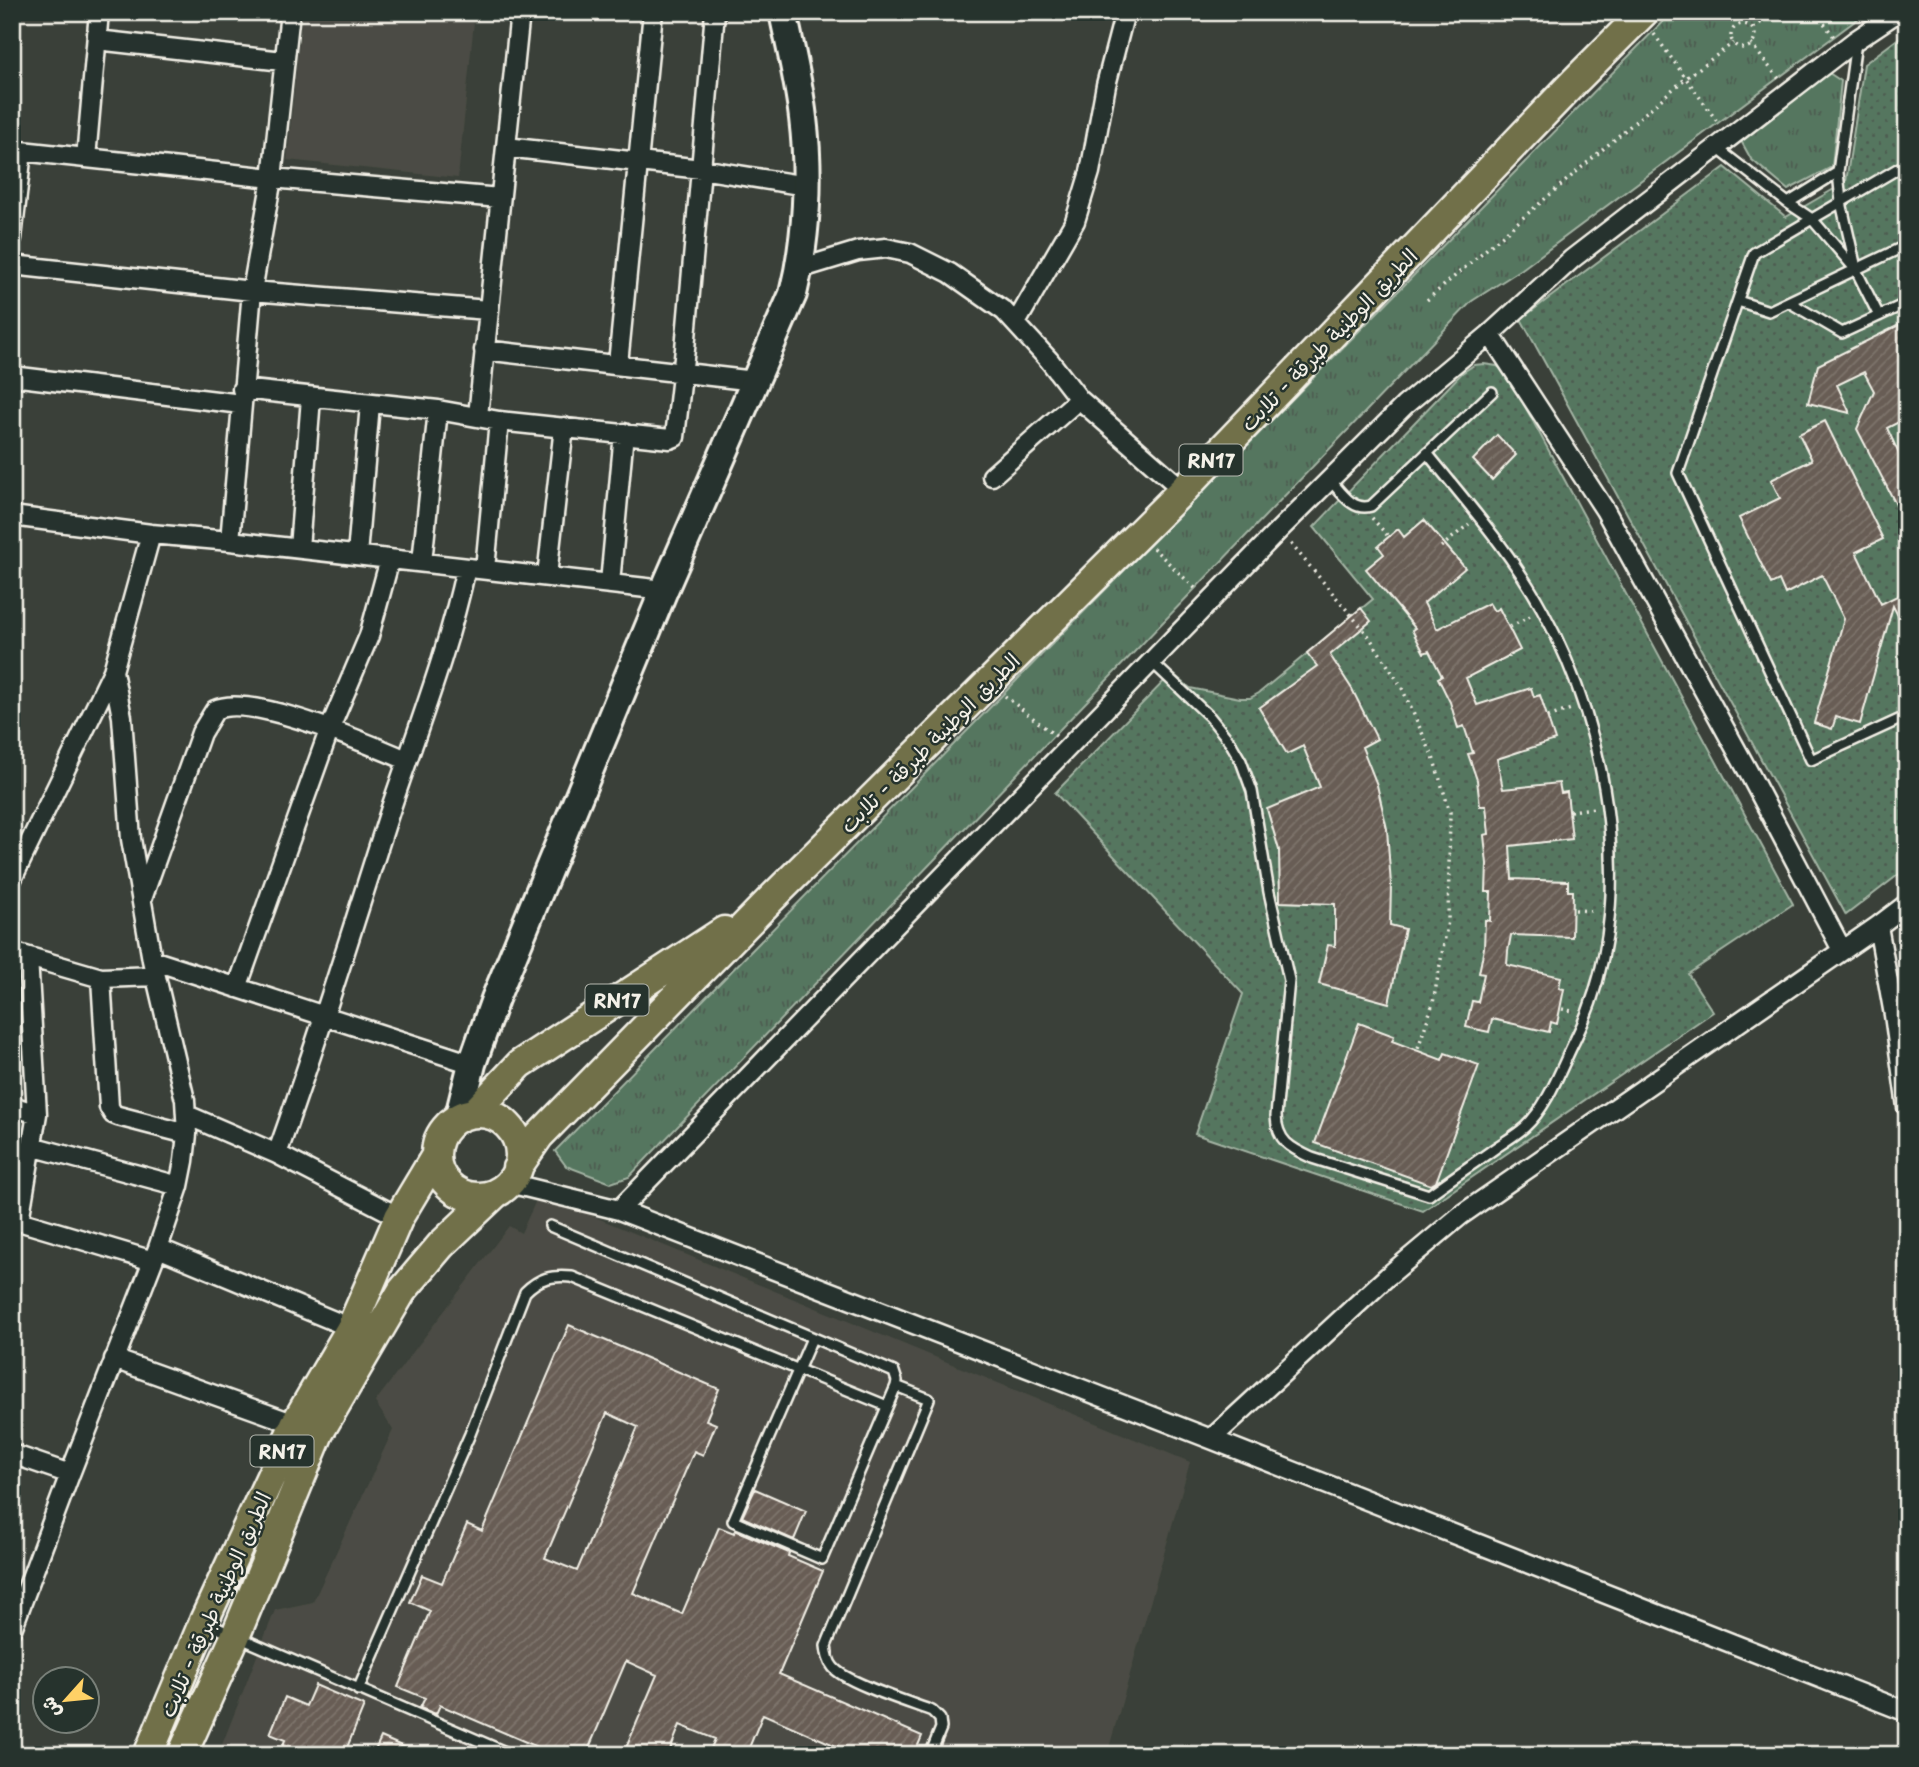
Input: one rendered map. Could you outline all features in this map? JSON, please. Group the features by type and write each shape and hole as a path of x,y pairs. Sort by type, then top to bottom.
{"main road":[{"name":"الطريق الوطنية طبرقة - تلابت","path":"182,1755 235,1637 319,1433 402,1291 441,1245 508,1181 539,1136 770,900 1183,490 1574,81 1642,14"},
{"name":"الطريق الوطنية طبرقة - تلابت","path":"467,1114 520,1064 770,900"},
{"name":"RN17","path":"435,1157 441,1133 467,1114"},
{"path":"435,1157 446,1182 456,1191 469,1196 483,1197 508,1181 520,1155 518,1141 511,1129 489,1114 467,1114"},
{"name":"الطريق الوطنية طبرقة - تلابت","path":"148,1755 204,1621 295,1424 351,1328 399,1217 435,1157"}],"street":[{"path":"86,158 99,12"},
{"path":"230,541 252,290 272,178 290,12"},
{"path":"478,416 520,12"},
{"path":"618,364 653,12"},
{"path":"12,376 241,396 311,398 564,428 670,439 674,437 677,433 683,371 715,12"},
{"path":"467,1114 472,1064 495,999 664,590 793,294 799,270 806,186 806,144 783,12"},
{"path":"1016,323 1076,221 1090,172 1106,85 1125,12"},
{"path":"619,1210 1279,530 1405,405 1490,334 1572,259 1788,91 1898,12"},
{"path":"97,40 283,61"},
{"path":"506,147 701,169 806,186"},
{"path":"12,238 17,151 272,178 500,198"},
{"path":"799,270 859,251 886,248 910,253 950,274 990,300 1016,323 1079,399 1183,490"},
{"path":"12,265 252,290 488,310"},
{"path":"1490,334 1605,510 1842,950"},
{"path":"484,350 755,381"},
{"path":"299,548 311,398"},
{"path":"992,475 1079,399"},
{"path":"357,555 370,404"},
{"path":"422,562 438,411"},
{"path":"485,569 499,421"},
{"path":"547,576 564,428"},
{"path":"610,583 624,433"},
{"path":"12,516 151,534 299,548 664,590"},
{"path":"12,879 113,671 151,534"},
{"path":"237,988 330,728 369,636 390,559"},
{"path":"277,1154 428,705 447,646 466,568"},
{"path":"13,1625 156,1254 179,1185 187,1135 187,1115 154,968 129,821 122,717 113,671"},
{"path":"142,899 201,733 211,713 220,707 252,708 330,728 407,761"},
{"path":"1211,1439 1388,1276 1461,1215 1907,904"},
{"path":"1878,926 1907,1107"},
{"path":"351,1328 156,1254 16,1220 37,1114 20,955 101,978 154,968 237,988 472,1064"},
{"path":"101,978 109,1107 113,1114 118,1116 187,1135"},
{"path":"12,1106 37,1114"},
{"path":"187,1115 277,1154 399,1217"},
{"path":"31,1146 179,1185"},
{"path":"508,1181 619,1210 1907,1712"},
{"path":"114,1359 295,1424"},
{"path":"12,1454 70,1474"}],"lane":[{"path":"1856,40 1838,172 1841,202 1856,270 1879,316"},
{"path":"1722,142 1788,203 1812,219 1856,270"},
{"path":"1907,171 1899,168 1754,253 1678,473 1811,760 1907,716"},
{"path":"1788,203 1838,172"},
{"path":"1738,301 1769,312 1907,245"},
{"path":"1789,302 1842,333 1907,303"},
{"path":"1330,480 1351,502 1364,508 1371,506 1492,392"},
{"path":"1152,662 1210,717 1241,761 1252,791 1269,892 1289,980 1277,1129 1283,1140 1294,1150 1312,1158 1429,1195 1526,1126 1546,1099 1588,1015 1605,945 1609,827 1605,784 1583,705 1559,641 1506,551 1427,453"},
{"path":"550,1226 894,1372 897,1381 822,1559 733,1521 812,1338"},
{"path":"358,1690 470,1433 525,1292 536,1281 554,1276 572,1277 887,1406"},
{"path":"895,1386 929,1399 826,1646 833,1668 847,1677 932,1711 940,1719 941,1728 930,1755"},
{"path":"204,1621 235,1637 512,1755"}],"path":[{"path":"1753,28 1774,12"},
{"path":"1642,14 1686,78 1722,142"},
{"path":"1745,23 1753,28 1755,38 1751,44 1741,48 1733,43 1731,34 1736,26 1745,23"},
{"path":"1427,300 1686,78 1733,43"},
{"path":"1751,44 1788,91"},
{"path":"1364,508 1387,535"},
{"path":"1441,547 1479,516"},
{"path":"1279,530 1368,635 1401,687 1433,757 1450,812 1448,921 1433,1003 1417,1051"},
{"path":"1139,534 1209,602"},
{"path":"1510,627 1543,610"},
{"path":"988,683 1069,747"},
{"path":"1548,717 1583,705"},
{"path":"1570,811 1607,807"},
{"path":"1576,910 1608,911"}],"shaded area":[{"path":"302,12 475,12 458,178 287,160"},
{"path":"539,1194 1190,1462 1107,1755 218,1755 275,1610 313,1602 393,1430 375,1402 509,1226 521,1233"}],"green space":[{"path":"1672,12 1867,12 1522,269 1472,301 629,1177 611,1183 566,1166 555,1151"},
{"path":"1907,32 1907,868 1846,915 1521,319 1725,167 1786,217 1846,182 1864,64"},
{"path":"1829,73 1841,81 1832,167 1788,190 1751,159 1740,139"},
{"path":"1474,365 1497,366 1507,373 1793,904 1688,974 1713,1012 1423,1211 1195,1134 1243,994 1055,793 1172,673 1190,688 1250,698 1373,599 1314,527 1462,373"}],"building":[{"path":"1907,321 1907,418 1887,428 1899,454 1907,450 1907,526 1857,429 1874,391 1864,372 1837,385 1850,413 1808,403 1818,365"},
{"path":"1825,421 1883,539 1856,552 1881,604 1907,591 1907,633 1893,606 1860,724 1836,717 1832,729 1814,723 1844,619 1822,575 1785,594 1779,580 1771,584 1739,518 1780,498 1771,480 1812,460 1799,434"},
{"path":"1497,435 1516,455 1492,480 1473,460"},
{"path":"1424,520 1465,568 1424,603 1437,629 1489,603 1494,611 1499,608 1520,650 1466,678 1477,705 1531,688 1534,697 1540,695 1555,740 1497,759 1503,789 1559,783 1561,793 1567,792 1572,839 1510,846 1512,879 1568,881 1568,891 1573,891 1572,937 1511,935 1508,951 1507,965 1561,977 1559,988 1564,989 1557,1024 1551,1022 1549,1032 1492,1019 1489,1032 1466,1027 1472,1001 1478,1002 1484,974 1479,973 1484,948 1485,920 1490,921 1491,892 1486,892 1484,835 1489,834 1486,806 1480,806 1477,780 1468,754 1473,753 1464,726 1458,728 1450,702 1438,678 1442,676 1429,651 1424,653 1412,630 1415,628 1366,569 1384,554 1378,546 1398,529 1404,537"},
{"path":"1361,608 1371,621 1330,655 1352,689 1377,739 1362,747 1377,785 1387,829 1391,885 1390,925 1405,929 1389,1003 1319,984 1328,945 1335,946 1335,904 1280,902 1279,850 1267,809 1320,787 1303,746 1287,754 1259,708 1317,666 1307,653"},
{"path":"1359,1023 1394,1036 1392,1041 1442,1060 1445,1053 1479,1065 1436,1182 1431,1185 1315,1143"},
{"path":"569,1325 719,1389 706,1420 716,1424 703,1455 694,1451 633,1593 682,1614 719,1527 734,1533 735,1530 823,1571 779,1674 922,1736 914,1755 857,1755 763,1714 746,1755 708,1755 715,1739 680,1725 668,1755 623,1755 657,1675 626,1661 586,1755 556,1755 440,1705 436,1714 420,1708 425,1698 398,1687 430,1611 410,1602 422,1575 442,1583 467,1524 482,1531","holes":["607,1413 638,1427 577,1571 545,1558"]},
{"path":"755,1489 806,1511 794,1540 742,1517"},
{"path":"315,1685 364,1706 344,1755 279,1755 285,1740 270,1734 285,1697 306,1706"},
{"path":"381,1737 422,1755 373,1755"}]}
